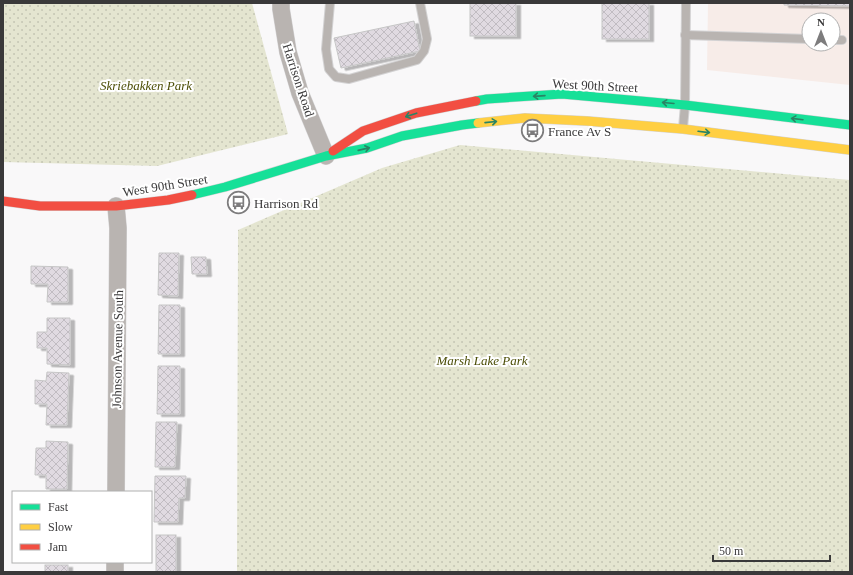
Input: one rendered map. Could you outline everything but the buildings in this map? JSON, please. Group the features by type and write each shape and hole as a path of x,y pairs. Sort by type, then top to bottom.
{"street":[{"name":"Harrison Road","path":"281,3 288,52 300,93 326,156"},
{"name":"West 90th Street","path":"326,156 363,131 416,113 487,99 562,94 684,105 850,125"},
{"path":"816,121 843,116"},
{"name":"West 90th Street","path":"3,201 40,206 116,206 168,200 225,188 326,156 367,148 402,136 462,125 525,118 587,121 683,129 850,150"},
{"path":"794,143 841,158"},
{"name":"Johnson Avenue South","path":"116,206 118,228 116,491"}],"lane":[{"path":"330,3 326,49 329,68 336,77 349,79 417,60 424,51 427,39 420,3"},
{"path":"683,129 686,3"},
{"path":"685,35 801,39"}],"shaded area":[{"path":"708,3 850,3 850,85 707,70"}],"green space":[{"name":"Skriebakken Park","path":"3,3 252,3 288,134 157,166 3,162"},
{"name":"Marsh Lake Park","path":"460,145 850,180 850,572 237,572 238,230 382,168"}],"traffic: fast":[{"path":"476,101 562,94 685,105 850,125"},
{"path":"192,195 225,187 326,156 367,148 402,136 478,123"}],"traffic: slow":[{"path":"478,123 525,118 587,121 683,129 850,150"}],"traffic: jam":[{"path":"333,151 363,131 416,113 476,101"},
{"path":"3,201 40,206 116,206 168,200 192,195"}],"place":[{"name":"France Av S","path":"532,131"},
{"name":"Harrison Rd","path":"238,203"}]}
